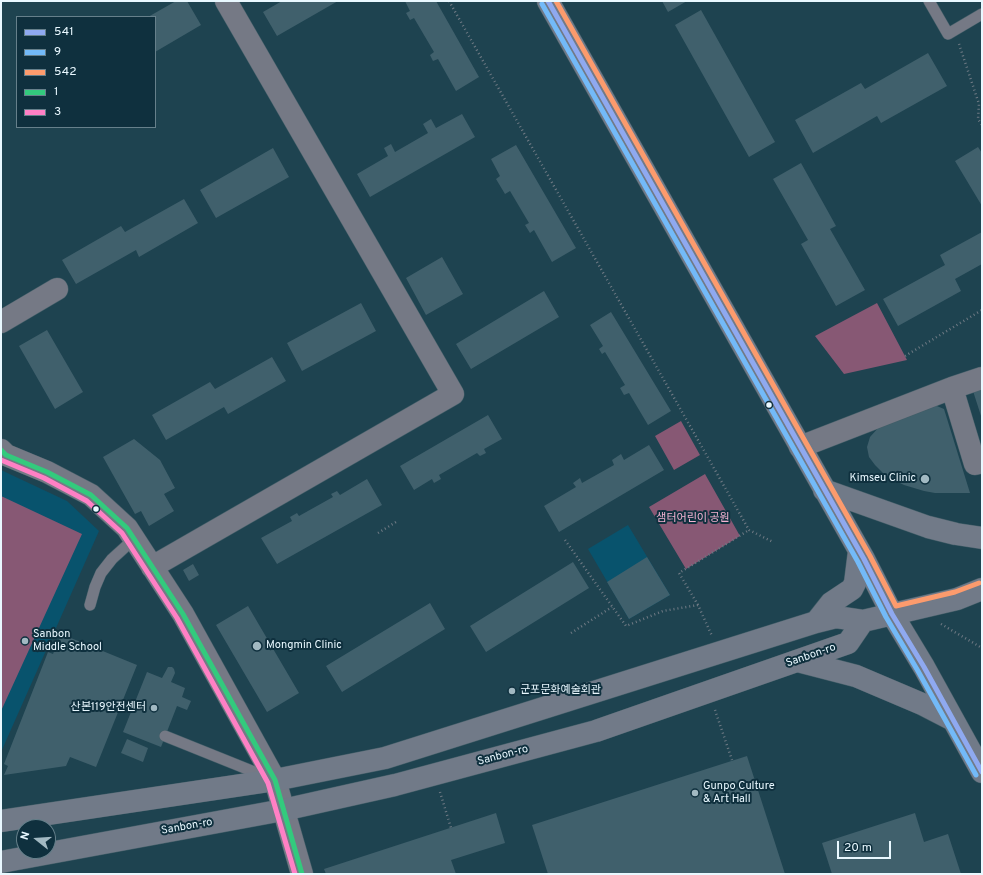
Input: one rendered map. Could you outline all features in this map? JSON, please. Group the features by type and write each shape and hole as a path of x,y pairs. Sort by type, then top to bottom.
{"street":[{"path":"152,566 453,394 226,1"},
{"path":"548,1 859,551 892,614 924,667 982,772"},
{"path":"1,322 57,289"},
{"path":"800,447 952,388 982,378"},
{"path":"952,388 979,463"},
{"path":"1,450 6,455 47,472 91,496 128,528 183,614 274,780 302,874"},
{"path":"824,490 928,527 956,534 982,538"},
{"path":"816,622 831,603 852,589 855,583 859,551"},
{"path":"1,821 274,780 385,758 816,622 836,618 863,621 957,600 982,590"},
{"name":"Sanbon-ro","path":"1,862 283,810 395,785 596,731 848,643 863,621"},
{"path":"798,661 856,676 922,704 953,720"}],"lane":[{"path":"929,1 948,34 982,14"},
{"path":"90,605 101,573 112,559 134,539"},
{"path":"165,736 274,780"}],"path":[{"path":"449,1 749,530 773,542"},
{"path":"954,30 979,104 978,119 982,125"},
{"path":"905,356 982,310"},
{"path":"378,533 396,522"},
{"path":"719,653 698,605 679,573 749,530"},
{"path":"565,540 626,626 663,611 698,605"},
{"path":"572,633 612,606"},
{"path":"915,609 982,648"},
{"path":"709,692 732,760"},
{"path":"434,774 451,828"}],"shaded area":[{"name":"Sanbon Middle School","path":"1,470 67,501 99,531 1,752"},
{"path":"628,525 670,595 629,619 588,549"}],"green space":[{"path":"877,303 907,360 844,374 815,336"},
{"path":"681,421 700,455 674,470 655,436"},
{"name":"샘터어린이 공원","path":"705,474 740,536 686,569 649,507"},
{"name":"Sanbon Middle School","path":"1,496 82,534 1,711"}],"building":[{"path":"176,1 187,1 201,25 156,51 156,16 150,16"},
{"path":"282,1 338,1 277,36 263,12"},
{"path":"405,1 436,1 479,77 456,91 438,59 433,61 430,55 434,52 414,18 410,20 406,13 410,11"},
{"path":"662,1 687,1 668,12"},
{"path":"701,10 775,142 749,157 675,25"},
{"path":"928,53 947,86 881,123 877,116 813,153 795,120 861,83 865,89"},
{"path":"462,114 475,137 370,197 357,174 388,156 384,148 391,144 395,152 428,133 423,124 431,119 436,128"},
{"path":"516,145 576,248 552,262 534,230 530,233 525,225 529,223 510,191 505,194 496,179 500,176 491,159"},
{"path":"978,147 982,153 982,206 955,161"},
{"path":"273,148 289,177 216,218 200,190"},
{"path":"801,163 836,226 830,229 865,290 836,306 801,244 808,240 773,179"},
{"path":"184,199 198,223 139,257 136,250 76,284 62,260 121,226 125,232"},
{"path":"982,232 982,264 955,279 961,291 898,326 883,299 945,265 940,255"},
{"path":"442,257 463,294 426,315 406,278"},
{"path":"544,291 559,317 471,369 456,344"},
{"path":"361,303 376,331 302,371 287,343"},
{"path":"611,312 671,411 648,425 629,393 624,395 620,388 625,385 605,352 602,354 599,349 603,346 590,325"},
{"path":"47,330 83,392 55,409 19,346"},
{"path":"272,357 286,381 228,414 224,407 166,440 152,415 210,382 215,389"},
{"path":"982,381 982,419 973,391"},
{"path":"932,404 944,409 970,493 935,493 904,485 883,473 869,457 867,447 870,437 879,427"},
{"path":"488,415 502,439 484,449 486,453 480,456 477,453 439,475 441,479 434,483 432,479 414,490 400,466"},
{"path":"134,439 160,460 175,488 164,494 174,511 149,526 141,511 135,514 103,457"},
{"path":"649,445 664,470 559,532 544,506 576,487 573,483 580,478 582,483 614,465 612,460 621,454 624,460"},
{"path":"367,479 382,505 277,564 261,538 292,521 290,517 297,513 299,516 333,497 331,494 337,491 340,495"},
{"path":"647,557 670,595 629,619 607,582"},
{"path":"573,562 589,588 486,652 470,626"},
{"path":"193,564 199,575 189,581 183,570"},
{"path":"430,603 445,629 342,692 326,666"},
{"path":"248,606 299,693 267,712 216,625"},
{"path":"61,634 137,665 96,767 70,757 66,766 4,775 8,766 4,764 48,652 53,654"},
{"name":"산본119안전센터","path":"168,667 172,667 175,673 171,682 185,688 182,697 191,701 187,710 177,706 161,747 123,732 147,672 162,678"},
{"path":"127,739 148,748 143,762 121,753"},
{"name":"Gunpo Culture & Art Hall","path":"747,756 785,874 548,874 532,825"},
{"path":"496,813 505,843 451,860 456,874 326,874 324,869"},
{"path":"915,813 924,842 948,834 961,874 832,874 822,843"}],"transit line":[{"name":"541","path":"548,1 864,559 892,614 924,667 982,772"},
{"name":"542","path":"556,1 870,556 896,606 955,592 979,583"},
{"name":"9","path":"542,4 858,562 886,617 976,775"},
{"name":"1","path":"1,450 6,455 47,472 91,495 127,528 183,614 275,780 302,874"},
{"name":"3","path":"1,460 44,478 87,501 122,533 177,618 268,783 295,874"}],"place":[{"name":"Kimseu Clinic","path":"925,479"},
{"name":"Sanbon Middle School","path":"25,641"},
{"name":"Mongmin Clinic","path":"257,646"},
{"name":"군포문화예술회관","path":"512,691"},
{"name":"산본119안전센터","path":"154,708"},
{"name":"Gunpo Culture & Art Hall","path":"695,793"}]}
